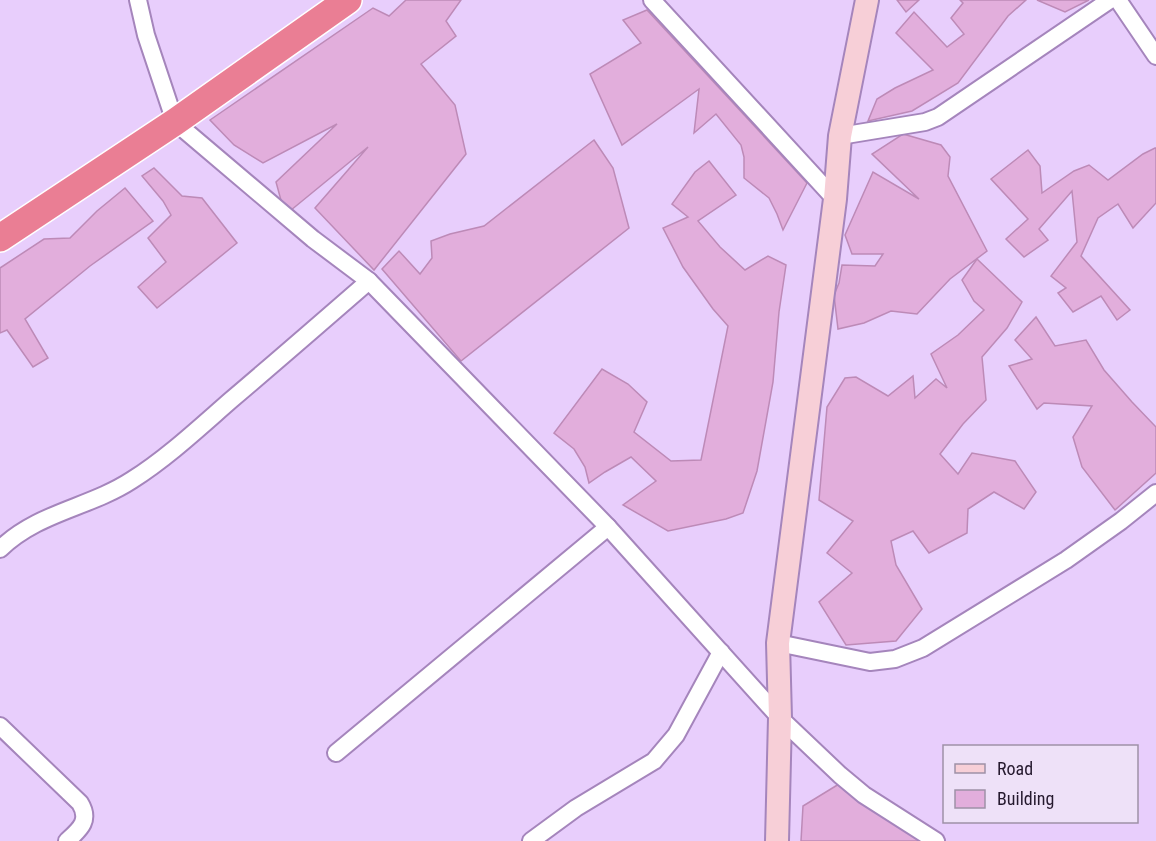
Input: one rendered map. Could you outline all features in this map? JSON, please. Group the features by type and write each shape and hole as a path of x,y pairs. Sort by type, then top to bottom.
{"highway":[{"path":"0,238 174,122 348,0"}],"main road":[{"path":"777,841 780,718 778,643 835,199 840,135 867,0"}],"street":[{"path":"138,0 146,35 174,122 313,239 369,281 608,527 780,718 840,776 864,795 936,841"},
{"path":"652,0 835,199"},
{"path":"840,135 925,122 938,117 1110,0"},
{"path":"1118,0 1156,56"},
{"path":"0,549 12,537 31,525 114,491 150,468 192,435 369,281"},
{"path":"778,643 870,662 907,655 923,648 1066,560 1156,493"},
{"path":"336,753 608,527"},
{"path":"531,841 576,808 654,761 676,735 721,652"},
{"path":"0,726 80,803 84,810 84,821 67,841"}],"building":[{"path":"406,0 461,0 446,21 456,36 421,64 455,105 466,154 374,270 315,208 368,147 285,215 276,182 337,124 263,163 234,145 210,120 373,8 389,16"},
{"path":"897,0 919,0 906,12"},
{"path":"960,0 1026,0 1008,16 958,83 912,111 868,121 877,99 933,70 896,33 914,12 947,47 964,34 951,18 963,3"},
{"path":"1037,0 1089,0 1065,12"},
{"path":"647,10 807,183 783,230 769,198 744,178 744,157 741,145 716,114 694,133 699,89 622,145 590,74 641,43 623,20"},
{"path":"903,134 941,145 950,157 948,176 987,251 950,279 917,314 891,311 864,323 838,329 834,295 842,265 875,266 883,254 852,254 845,235 873,172 919,199 872,154"},
{"path":"594,140 613,168 629,228 461,361 382,269 399,251 420,274 432,258 431,241 484,226"},
{"path":"1156,148 1156,203 1133,228 1118,204 1098,218 1081,256 1130,310 1117,320 1101,296 1073,312 1058,293 1066,288 1051,276 1077,242 1072,191 1039,229 1048,240 1024,257 1006,239 1028,219 991,179 1028,150 1040,166 1042,193 1074,171 1089,165 1108,180 1143,154"},
{"path":"709,161 736,195 698,221 720,247 745,270 768,256 786,265 773,382 757,471 743,513 726,519 668,531 623,505 656,481 631,457 589,483 585,467 574,449 554,433 602,369 628,384 647,402 634,432 671,461 701,460 728,326 683,267 663,228 688,217 672,204 695,172"},
{"path":"154,168 182,196 202,198 237,243 157,308 138,287 166,262 148,238 171,215 163,201 142,176"},
{"path":"125,188 153,221 90,266 25,319 48,358 33,367 7,330 0,333 0,268 44,239 70,238 97,211"},
{"path":"977,259 1022,302 1007,328 982,357 986,400 963,424 940,454 958,474 972,453 1015,461 1036,492 1024,509 994,492 968,509 967,533 929,553 913,531 891,541 896,565 922,609 896,641 846,645 819,602 852,573 827,553 853,521 819,500 827,407 845,378 856,377 888,396 913,376 915,398 936,379 947,388 931,354 958,335 984,310 974,301 962,280"},
{"path":"1036,317 1055,346 1086,340 1104,370 1156,427 1156,473 1115,510 1082,467 1073,437 1092,406 1044,403 1037,409 1009,366 1032,359 1015,340"},
{"path":"839,784 925,841 801,841 803,806"}]}
